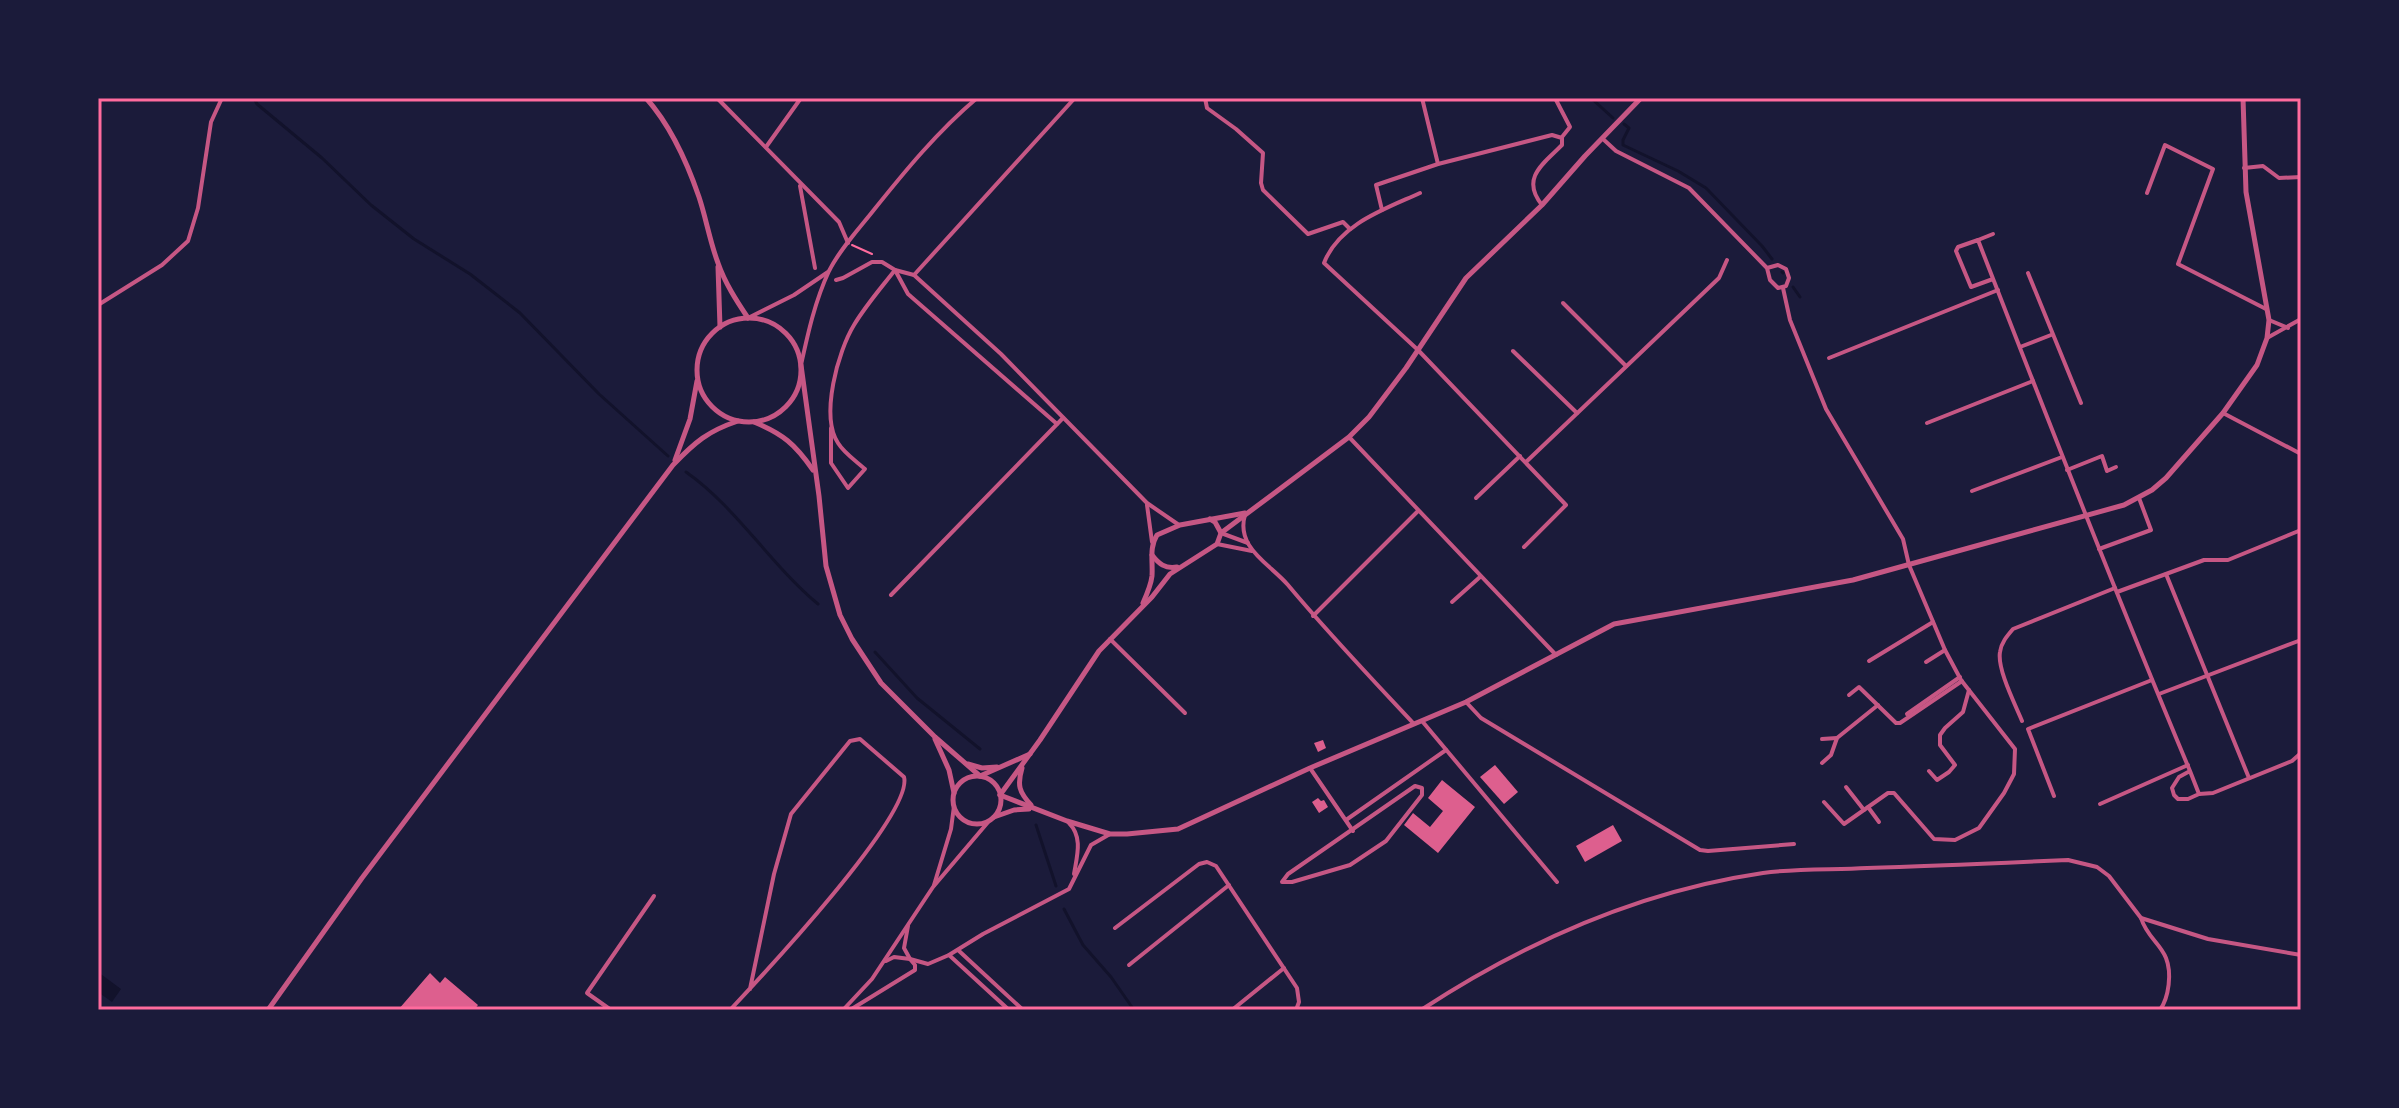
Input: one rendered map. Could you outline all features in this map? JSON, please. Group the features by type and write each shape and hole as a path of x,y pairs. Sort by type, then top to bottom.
{"street":[{"path":"98,305 162,265 188,241 198,208 211,122 222,98"},
{"path":"717,98 839,222 848,243"},
{"path":"766,147 801,98"},
{"path":"843,1010 872,979 933,887 1000,807 1000,795 993,782 980,776 935,737 881,683 840,615 826,566 801,365 789,337 777,326 763,320 733,320 709,336 697,363 702,393 711,406 724,415 738,421 753,422 769,418 783,409 793,397 799,382 801,365 811,318 830,271 848,243 912,162 951,120 977,98"},
{"path":"1205,98 1207,108 1263,153 1263,190 1308,234 1343,222 1350,229"},
{"path":"1422,98 1438,164"},
{"path":"1542,205 1533,187 1535,173 1562,145 1562,138 1570,127 1555,98"},
{"path":"1000,795 1110,639 1178,567 1217,544 1221,533 1349,437 1369,417 1466,278 1542,205 1641,98"},
{"path":"1000,795 1110,834 1178,829 1310,768 1466,702 1614,624 1853,580 2086,517 2139,497 2166,478 2223,413 2257,365 2267,338 2269,320 2251,233 2244,168 2243,98"},
{"path":"648,99 682,154 699,196 717,262 731,293 748,318"},
{"path":"914,275 1073,100"},
{"path":"1383,211 1376,185 1438,164 1552,135 1562,138"},
{"path":"1603,139 1616,151 1689,188 1767,268 1774,285 1783,288"},
{"path":"2147,193 2165,145 2213,169 2178,264 2266,309"},
{"path":"2244,168 2263,166 2279,178 2301,177"},
{"path":"800,183 815,268"},
{"path":"1420,193 1350,229 1335,243 1324,263 1418,350 1566,505 1524,547"},
{"path":"1993,234 1958,247 1956,251 1971,287 1993,279"},
{"path":"1978,240 2067,470 2199,794"},
{"path":"1526,462 1719,278 1727,260"},
{"path":"717,262 720,327"},
{"path":"836,280 872,262 882,262 895,270 914,275 1001,354 1147,503 1180,525"},
{"path":"1767,268 1778,265 1786,269 1789,278 1783,288 1790,320 1826,409 1903,539 1909,565 1945,650 1961,679 2015,749 2014,774 1989,817 1979,828 1955,840 1934,839 1894,793 1888,793 1844,824 1824,802"},
{"path":"895,270 908,294 1057,425"},
{"path":"831,428 839,445 865,469 848,488 831,463 829,412 834,380 853,327 895,270"},
{"path":"748,318 794,295 830,271"},
{"path":"2028,273 2081,403"},
{"path":"1829,358 1998,290"},
{"path":"1563,303 1626,366"},
{"path":"2267,338 2301,319"},
{"path":"2269,320 2288,328"},
{"path":"2020,347 2052,334"},
{"path":"1513,351 1577,413"},
{"path":"673,465 690,419 698,378"},
{"path":"1927,423 2033,381"},
{"path":"2223,413 2301,454"},
{"path":"891,595 1063,418"},
{"path":"268,1010 362,878 673,465 697,440 738,421"},
{"path":"753,422 780,433 798,449 815,472"},
{"path":"1349,437 1556,655"},
{"path":"1476,498 1520,456"},
{"path":"2067,470 2102,456 2107,471 2116,467"},
{"path":"1972,491 2062,457"},
{"path":"2099,549 2151,530 2139,497"},
{"path":"1142,606 1149,588 1152,555 1147,503"},
{"path":"1313,616 1418,511"},
{"path":"1152,542 1163,531 1180,525 1246,513"},
{"path":"1246,513 1243,530 1254,552 1414,725"},
{"path":"1210,519 1221,533 1248,543"},
{"path":"2022,721 1999,663 2004,639 2013,629 2204,560 2228,560 2301,530"},
{"path":"1217,544 1254,552"},
{"path":"1152,555 1165,567 1178,567"},
{"path":"2166,574 2249,778"},
{"path":"1452,602 1480,577"},
{"path":"1869,661 1933,622"},
{"path":"1110,639 1185,713"},
{"path":"2159,694 2301,640"},
{"path":"1926,662 1945,650"},
{"path":"1849,695 1859,687 1896,723 1900,723 1961,679"},
{"path":"1907,714 1961,679"},
{"path":"2054,796 2028,729 2152,680"},
{"path":"1929,771 1937,780 1955,765 1940,745 1940,735 1963,712 1969,690"},
{"path":"1466,702 1481,718 1700,850 1794,844"},
{"path":"1822,763 1831,755 1837,738 1878,705"},
{"path":"1422,721 1557,882"},
{"path":"933,887 951,829 954,806 949,770 935,737"},
{"path":"1822,739 1837,738"},
{"path":"730,1010 750,989 804,931 892,817 906,785 904,777 860,739 850,741 791,814 774,874 750,989"},
{"path":"1346,820 1446,750"},
{"path":"2189,768 2172,788 2178,799 2213,793 2292,761 2301,753"},
{"path":"954,794 964,780 1031,754"},
{"path":"965,763 982,768 1002,767"},
{"path":"1023,766 1018,782 1020,794 1034,809"},
{"path":"1310,768 1353,831"},
{"path":"2100,804 2189,768"},
{"path":"1415,786 1422,788 1422,795 1386,841 1350,865 1292,882 1282,882 1288,874 1353,831 1415,786"},
{"path":"1846,787 1879,822"},
{"path":"954,806 964,820 972,823 1014,810 1034,809"},
{"path":"1067,821 1075,829 1078,840 1073,879"},
{"path":"884,962 894,957 928,964 1069,889 1091,845 1110,834"},
{"path":"1421,1010 1468,979 1549,938 1629,905 1689,887 1766,872 2068,860 2097,867 2109,876 2141,918 2146,932 2166,959 2168,987 2166,1001 2160,1010"},
{"path":"1115,928 1199,864 1207,862 1216,866 1280,959 1300,994 1296,1010"},
{"path":"1129,965 1229,885"},
{"path":"611,1010 587,993 654,896"},
{"path":"2141,918 2208,939 2301,955"},
{"path":"850,1010 911,974 915,965 904,948 908,926"},
{"path":"958,950 1023,1010"},
{"path":"949,955 1009,1010"},
{"path":"1232,1010 1284,968"}],"path":[{"path":"848,243 882,262"}],"shaded area":[{"path":"98,972 121,989 112,1002 98,992"}],"building":[{"path":"1323,740 1326,748 1318,752 1314,743"},
{"path":"1495,765 1518,792 1504,804 1480,777"},
{"path":"1442,780 1475,807 1438,853 1404,825 1413,813 1430,827 1443,811 1428,798"},
{"path":"1318,798 1324,800 1328,807 1319,813 1312,802"},
{"path":"1613,825 1622,841 1585,862 1576,846"},
{"path":"430,973 440,983 445,977 478,1005 474,1010 398,1010"}],"waterway":[{"path":"254,98 257,104 322,158 371,205 520,313 599,394 668,456"},
{"path":"1591,98 1613,118"},
{"path":"1624,124 1629,128 1623,145 1706,188 1772,259"},
{"path":"1793,287 1800,297"},
{"path":"686,472 721,501 784,572 818,604"},
{"path":"875,652 917,698 980,749"},
{"path":"1036,825 1056,886"},
{"path":"1064,909 1083,945 1134,1010"}]}
